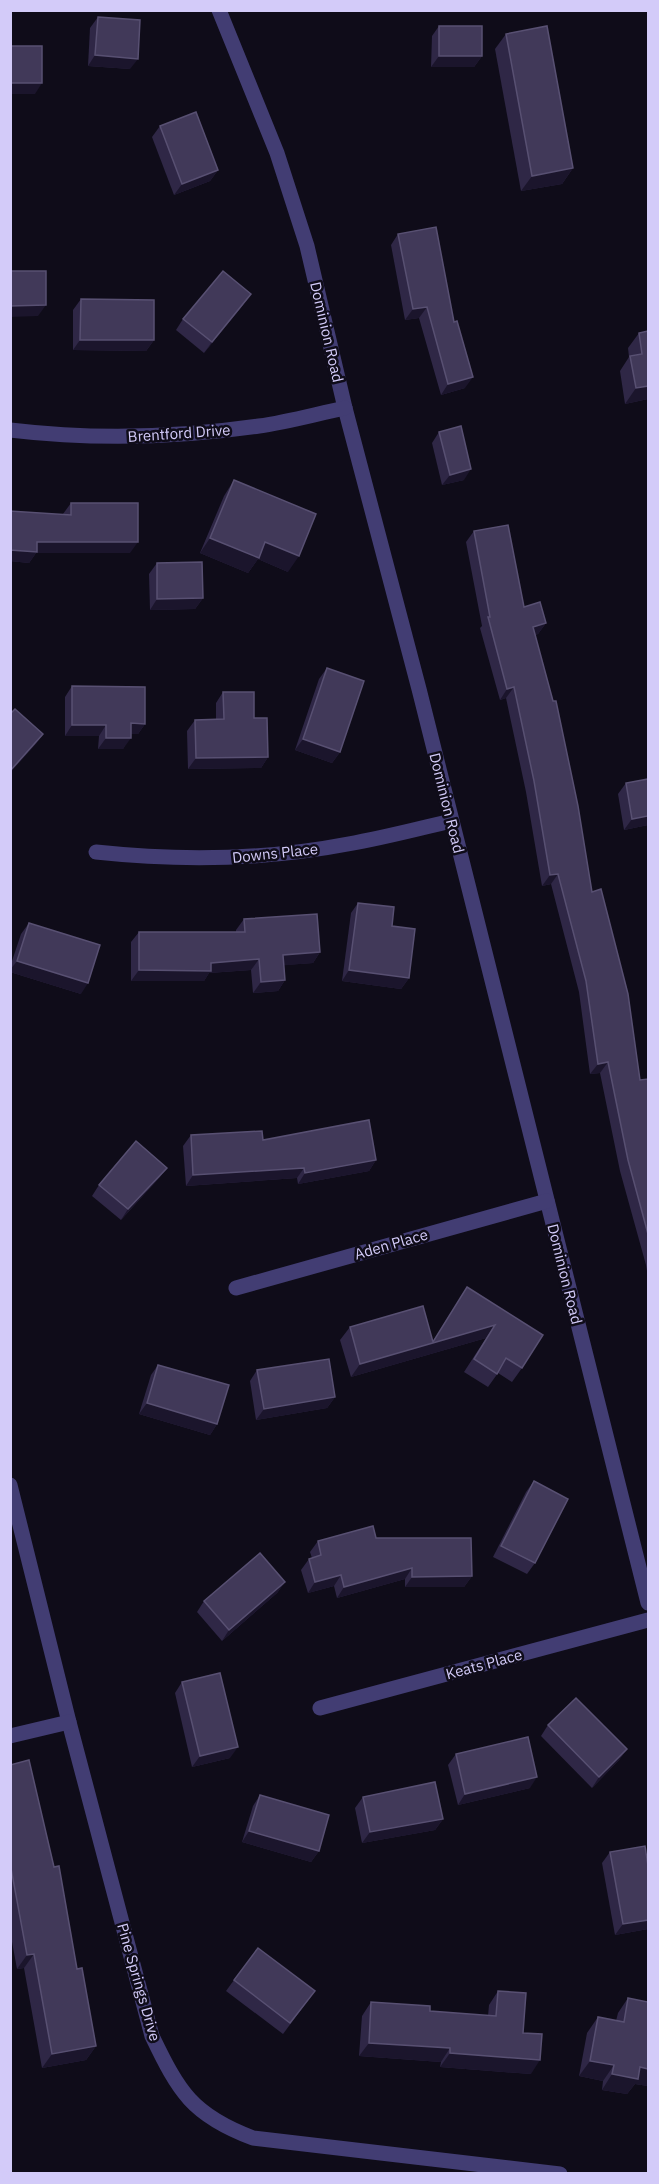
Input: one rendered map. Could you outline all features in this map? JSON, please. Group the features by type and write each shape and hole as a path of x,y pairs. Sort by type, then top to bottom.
{"street":[{"name":"Dominion Road","path":"219,10 277,153 308,246 345,408 452,821 648,1603"},
{"name":"Brentford Drive","path":"10,430 125,438 177,436 261,426 345,408"},
{"name":"Downs Place","path":"96,852 212,858 277,854 348,844 452,821"},
{"name":"Aden Place","path":"236,1288 547,1201"},
{"name":"Pine Springs Drive","path":"10,1485 69,1722 152,2036 175,2083 196,2107 222,2126 253,2138 506,2171 560,2174"},
{"name":"Keats Place","path":"320,1708 648,1620"},
{"path":"10,1736 69,1722"}],"building":[{"path":"98,17 140,20 138,59 95,55"},
{"path":"439,26 482,26 482,56 439,56"},
{"path":"547,26 573,168 532,176 506,34"},
{"path":"10,46 42,46 42,83 10,83"},
{"path":"196,112 218,170 182,184 160,126"},
{"path":"436,227 454,322 457,321 473,377 448,384 427,307 413,309 398,234"},
{"path":"10,271 46,271 46,305 10,306"},
{"path":"223,271 251,294 212,342 183,319"},
{"path":"81,299 154,300 154,340 80,340"},
{"path":"648,331 648,386 636,388 630,356 642,354 639,333"},
{"path":"461,426 471,469 450,475 439,432"},
{"path":"234,480 316,514 299,556 265,542 259,558 210,538"},
{"path":"71,503 138,503 138,542 37,542 37,552 10,550 10,511 71,515"},
{"path":"508,525 524,607 540,602 546,623 533,627 553,701 556,701 578,806 592,892 601,889 628,994 640,1080 648,1079 648,1234 628,1160 608,1062 598,1064 586,981 558,874 550,875 534,781 514,687 507,689 488,617 490,617 474,531"},
{"path":"202,562 203,598 157,599 157,563"},
{"path":"327,668 364,681 340,752 303,739"},
{"path":"72,686 145,687 145,724 131,723 131,738 106,738 106,725 72,725"},
{"path":"223,692 254,692 254,718 267,718 268,757 196,758 195,720 224,719"},
{"path":"15,709 43,734 10,771 10,714"},
{"path":"648,779 648,816 632,819 626,783"},
{"path":"358,903 394,907 392,926 415,929 409,978 349,970"},
{"path":"317,914 320,952 283,955 285,980 261,982 259,959 211,963 211,971 139,970 139,932 245,932 244,919"},
{"path":"29,923 100,945 88,983 17,961"},
{"path":"369,1120 376,1160 305,1173 304,1168 193,1175 191,1135 262,1131 263,1140"},
{"path":"136,1141 167,1168 128,1209 99,1185"},
{"path":"467,1287 543,1335 522,1368 506,1358 497,1374 474,1359 495,1325 360,1364 350,1327 423,1306 433,1342"},
{"path":"329,1359 335,1397 264,1409 257,1370"},
{"path":"158,1365 229,1385 217,1424 147,1403"},
{"path":"534,1481 568,1499 535,1563 501,1546"},
{"path":"373,1526 376,1538 471,1538 472,1576 412,1577 412,1568 344,1587 341,1575 315,1582 309,1559 321,1555 318,1541"},
{"path":"260,1553 285,1582 229,1630 204,1601"},
{"path":"220,1673 238,1747 200,1756 182,1682"},
{"path":"576,1698 627,1749 599,1777 548,1725"},
{"path":"528,1737 537,1777 465,1794 456,1754"},
{"path":"29,1760 54,1867 59,1866 77,1969 82,1968 96,2046 52,2054 34,1954 27,1955 10,1863 10,1765"},
{"path":"435,1782 443,1819 370,1832 363,1797"},
{"path":"260,1795 329,1815 319,1851 249,1831"},
{"path":"645,1846 648,1866 648,1920 623,1924 610,1852"},
{"path":"258,1948 315,1991 290,2023 234,1980"},
{"path":"498,1991 526,1993 523,2033 542,2034 540,2060 450,2053 450,2048 369,2043 371,2002 430,2006 430,2011 496,2016"},
{"path":"628,1998 648,2002 648,2069 640,2067 638,2079 612,2074 614,2065 590,2061 598,2017 624,2022"}]}
